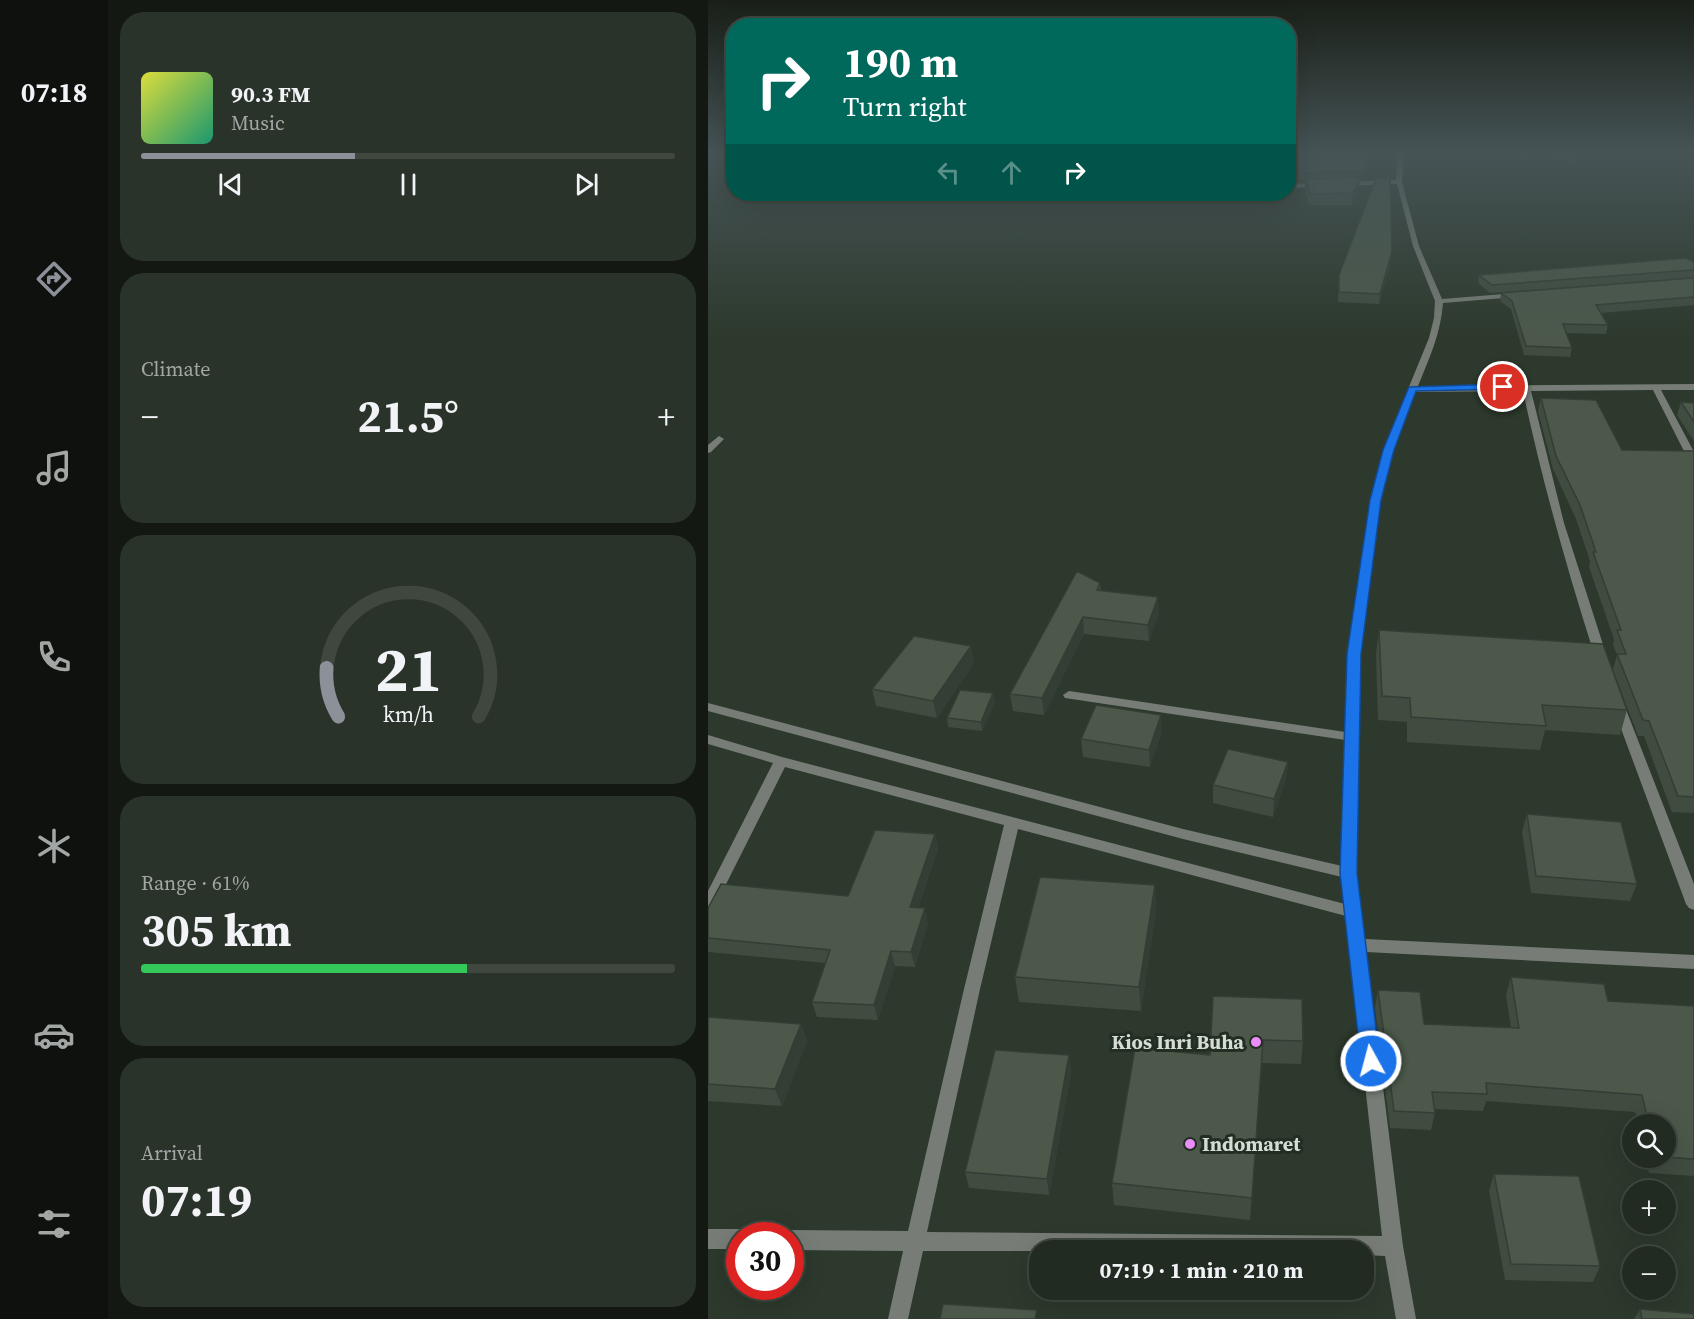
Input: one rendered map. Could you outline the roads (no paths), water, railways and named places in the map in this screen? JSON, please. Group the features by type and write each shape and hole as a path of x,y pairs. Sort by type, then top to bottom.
{"street":[{"path":"1406,1319 1392,1246 1349,873 1354,654 1375,500 1388,450 1433,338 1438,318 1439,301 1416,246 1408,216"},
{"path":"1439,301 1529,294"},
{"path":"1526,387 1539,449 1561,531 1604,664"},
{"path":"1413,389 1694,387"},
{"path":"1656,388 1694,461"},
{"path":"708,450 719,439"},
{"path":"1069,695 1352,737"},
{"path":"1615,696 1694,904"},
{"path":"708,707 1183,834 1349,873"},
{"path":"708,739 1012,823 1353,912"},
{"path":"708,906 781,761"},
{"path":"898,1319 1012,823"},
{"path":"1357,945 1694,962"},
{"path":"708,1239 726,1239"},
{"path":"804,1240 1392,1246"}],"place":[{"name":"Kios Inri Buha","path":"1256,1042"},
{"name":"Indomaret","path":"1190,1144"}]}
